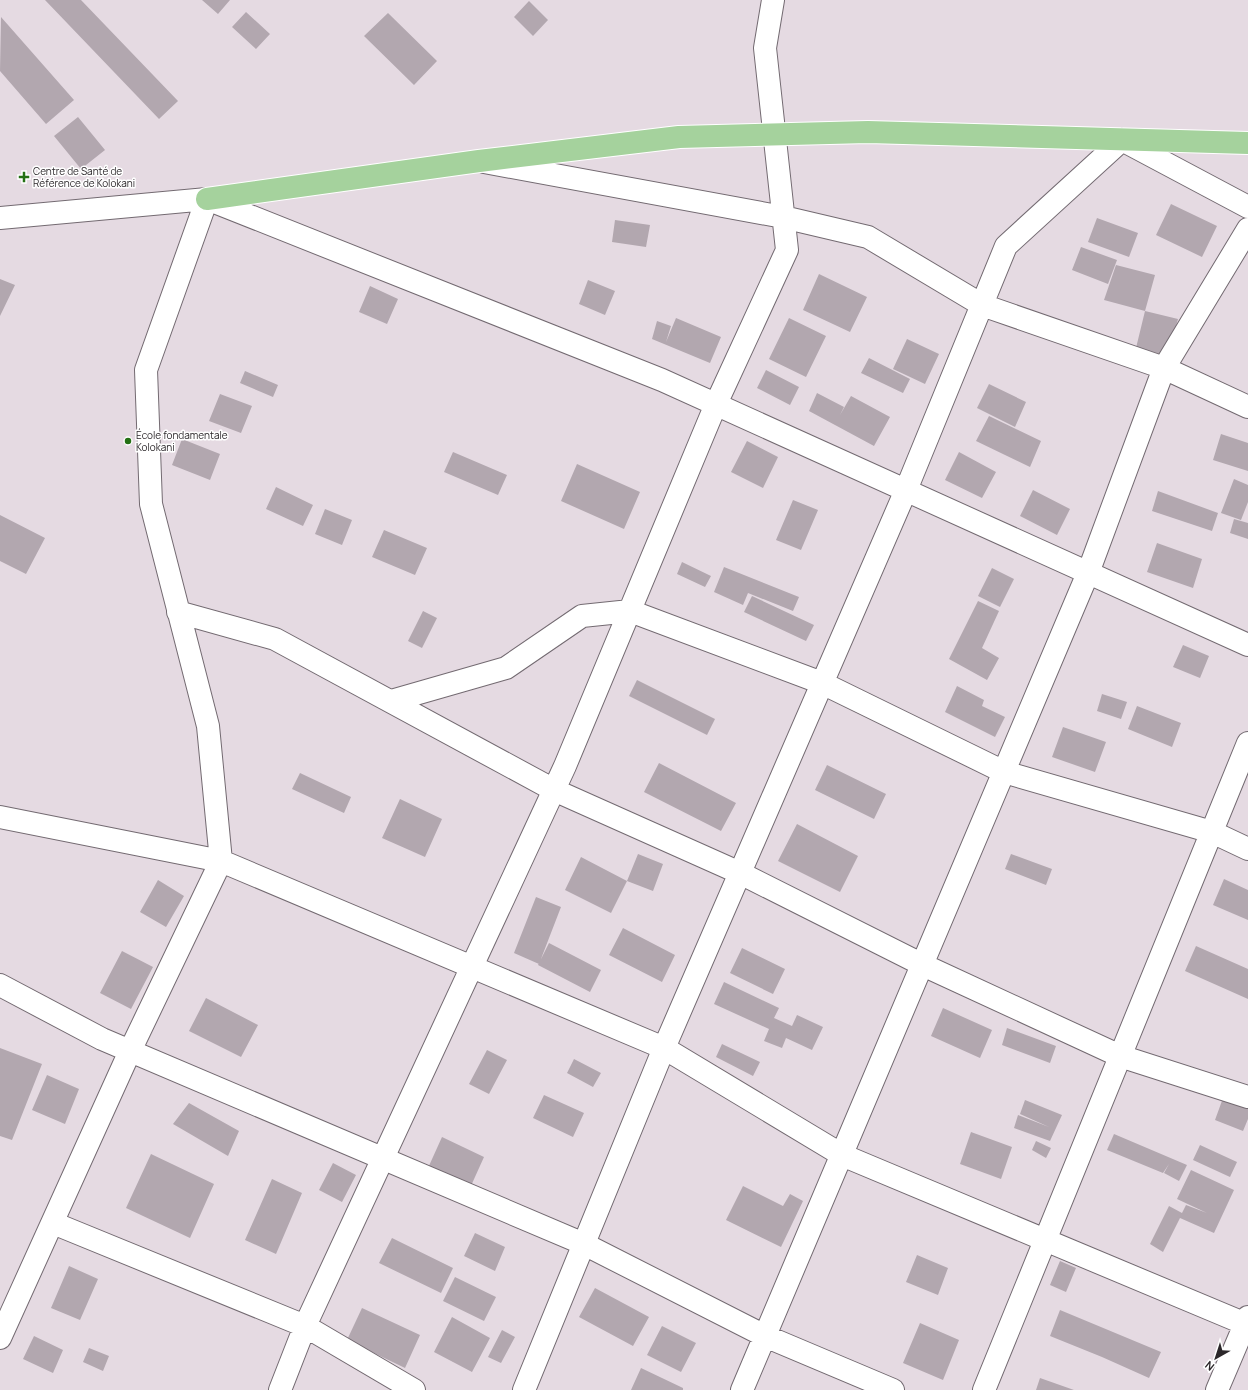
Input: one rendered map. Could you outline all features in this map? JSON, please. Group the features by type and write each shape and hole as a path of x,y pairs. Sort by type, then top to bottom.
{"main road":[{"path":"207,199 479,161 679,137 774,136 868,132 1248,143"}],"street":[{"path":"280,1390 305,1326 554,790 716,404 787,250 765,48 773,0"},
{"path":"524,1390 664,1048 906,490 1006,246 1122,140 1248,207"},
{"path":"479,161 783,217 868,237 982,304 1164,368 1248,407"},
{"path":"0,1338 130,1051 220,861 208,726 150,504 146,370 207,199"},
{"path":"0,218 207,199 662,380 1248,645"},
{"path":"742,1390 1088,573 1164,368 1248,229"},
{"path":"391,701 506,668 582,616 630,611 822,683 1004,772 1212,832 1248,849"},
{"path":"178,612 275,639 554,790 740,873 923,965 1120,1056 1248,1096"},
{"path":"984,1390 1248,743"},
{"path":"0,817 220,861 664,1048 842,1155 1247,1322 1217,1390"},
{"path":"0,985 102,1039 584,1244 765,1336 893,1390"},
{"path":"52,1223 305,1326 414,1390"}],"building":[{"path":"45,0 81,0 178,101 159,119"},
{"path":"202,0 230,0 218,14"},
{"path":"529,1 548,20 533,36 514,17"},
{"path":"246,12 270,34 256,49 232,27"},
{"path":"388,13 437,61 414,85 364,36"},
{"path":"1,17 74,100 46,124 0,71"},
{"path":"78,117 105,150 81,169 54,136"},
{"path":"1171,204 1217,226 1202,257 1156,235"},
{"path":"1097,218 1138,233 1129,257 1088,242"},
{"path":"615,220 650,225 646,247 612,242"},
{"path":"1081,247 1117,260 1108,284 1072,270"},
{"path":"1116,265 1155,275 1145,311 1104,300"},
{"path":"819,274 867,297 850,332 803,310"},
{"path":"0,279 15,285 0,316"},
{"path":"588,280 615,291 605,315 579,304"},
{"path":"370,286 398,299 387,324 359,312"},
{"path":"1145,311 1178,319 1168,357 1136,348"},
{"path":"676,318 721,337 710,363 652,339 657,321 671,326 666,342"},
{"path":"789,318 826,336 806,377 769,359"},
{"path":"907,339 939,354 925,384 893,369"},
{"path":"869,358 910,379 903,393 861,373"},
{"path":"766,370 799,387 790,405 757,388"},
{"path":"245,371 278,385 273,397 240,383"},
{"path":"989,384 1026,402 1015,427 977,408"},
{"path":"817,393 844,407 840,415 851,396 890,417 874,446 809,411"},
{"path":"220,394 252,406 241,433 209,421"},
{"path":"989,416 1041,441 1030,467 976,441"},
{"path":"1221,434 1248,443 1248,471 1213,460"},
{"path":"182,439 220,454 210,480 172,465"},
{"path":"747,441 778,457 763,488 731,472"},
{"path":"453,452 507,475 498,495 444,472"},
{"path":"959,452 996,472 982,498 945,480"},
{"path":"577,464 640,492 624,529 561,501"},
{"path":"1234,479 1248,485 1248,502 1241,520 1221,513"},
{"path":"276,487 313,505 303,526 266,509"},
{"path":"1033,490 1070,509 1057,535 1020,516"},
{"path":"1158,491 1218,513 1212,531 1152,511"},
{"path":"793,500 818,510 801,550 776,540"},
{"path":"325,509 352,520 342,545 315,534"},
{"path":"0,515 45,538 26,574 0,561"},
{"path":"1234,519 1248,523 1248,539 1230,533"},
{"path":"384,530 427,548 415,575 372,557"},
{"path":"1157,543 1202,559 1193,588 1147,572"},
{"path":"682,562 711,576 705,587 677,574"},
{"path":"724,567 799,597 793,611 748,593 743,605 714,592"},
{"path":"992,568 1014,579 1000,607 978,596"},
{"path":"752,596 814,625 806,641 744,612"},
{"path":"978,601 999,611 982,648 999,658 987,680 949,659"},
{"path":"423,611 437,618 422,648 408,641"},
{"path":"1183,645 1209,656 1200,678 1173,667"},
{"path":"637,680 715,719 707,735 629,696"},
{"path":"957,686 984,700 982,706 1005,717 995,737 945,712"},
{"path":"1102,694 1127,702 1121,719 1097,711"},
{"path":"1137,706 1181,723 1172,747 1128,729"},
{"path":"1063,727 1106,742 1095,772 1052,757"},
{"path":"659,763 736,803 721,831 644,792"},
{"path":"827,765 886,794 874,819 815,790"},
{"path":"300,773 351,797 344,813 292,789"},
{"path":"400,799 442,819 425,857 382,838"},
{"path":"797,824 858,856 840,892 778,861"},
{"path":"638,854 663,864 653,891 627,881"},
{"path":"1011,854 1052,869 1046,885 1005,869"},
{"path":"581,857 627,881 611,913 565,890"},
{"path":"1224,879 1248,890 1248,920 1213,905"},
{"path":"158,880 184,896 166,927 140,912"},
{"path":"536,897 561,907 539,964 514,953"},
{"path":"623,928 675,955 662,982 609,955"},
{"path":"549,943 601,970 590,992 538,965"},
{"path":"1196,946 1248,969 1248,999 1185,971"},
{"path":"742,948 785,969 773,994 730,973"},
{"path":"122,951 153,967 131,1009 100,993"},
{"path":"724,982 779,1008 774,1018 792,1026 797,1015 823,1027 812,1050 786,1038 782,1048 764,1041 769,1029 714,1004"},
{"path":"206,998 258,1025 241,1057 189,1031"},
{"path":"943,1008 992,1030 980,1058 931,1036"},
{"path":"1007,1028 1056,1046 1050,1063 1002,1045"},
{"path":"722,1044 760,1062 753,1076 716,1057"},
{"path":"0,1048 42,1064 12,1140 0,1136"},
{"path":"487,1050 507,1060 489,1094 469,1084"},
{"path":"574,1059 601,1073 593,1087 567,1073"},
{"path":"47,1075 79,1089 65,1124 32,1110"},
{"path":"544,1095 584,1113 573,1137 533,1118"},
{"path":"1223,1098 1248,1107 1248,1119 1243,1131 1215,1120"},
{"path":"1025,1100 1062,1115 1050,1141 1014,1128 1018,1115 1049,1127 1020,1114"},
{"path":"189,1103 239,1131 228,1156 173,1124"},
{"path":"971,1132 1012,1147 1001,1179 960,1164"},
{"path":"1114,1134 1187,1165 1179,1181 1164,1173 1169,1164 1163,1173 1107,1150"},
{"path":"442,1137 484,1157 470,1188 428,1168"},
{"path":"1036,1141 1051,1148 1046,1158 1032,1150"},
{"path":"1200,1145 1237,1162 1230,1177 1193,1160"},
{"path":"151,1154 214,1184 190,1238 126,1208"},
{"path":"333,1163 356,1175 342,1202 319,1190"},
{"path":"1191,1170 1234,1190 1214,1233 1180,1218 1163,1252 1150,1244 1169,1206 1182,1213 1186,1205 1207,1213 1177,1199"},
{"path":"272,1179 302,1193 276,1254 245,1240"},
{"path":"743,1186 783,1206 790,1194 803,1201 781,1247 726,1220"},
{"path":"475,1233 505,1247 495,1271 464,1256"},
{"path":"392,1238 453,1268 441,1293 379,1263"},
{"path":"917,1255 948,1268 938,1295 906,1282"},
{"path":"1060,1261 1076,1268 1066,1292 1050,1285"},
{"path":"69,1266 98,1279 80,1320 51,1308"},
{"path":"455,1277 496,1297 484,1321 443,1301"},
{"path":"595,1288 649,1317 633,1346 579,1317"},
{"path":"362,1308 420,1335 405,1368 347,1340"},
{"path":"1060,1310 1161,1352 1149,1378 1050,1336"},
{"path":"452,1317 490,1338 472,1372 434,1352"},
{"path":"920,1323 959,1340 943,1380 903,1363"},
{"path":"662,1326 696,1343 681,1372 647,1355"},
{"path":"502,1330 515,1337 501,1363 488,1357"},
{"path":"34,1336 63,1350 53,1373 23,1359"},
{"path":"89,1348 109,1356 103,1371 83,1362"},
{"path":"641,1368 683,1388 683,1390 631,1390"},
{"path":"1040,1378 1074,1390 1036,1390"}],"place":[{"name":"Centre de Santé de Référence de Kolokani","path":"24,177"},
{"name":"École fondamentale Kolokani","path":"128,441"}]}
